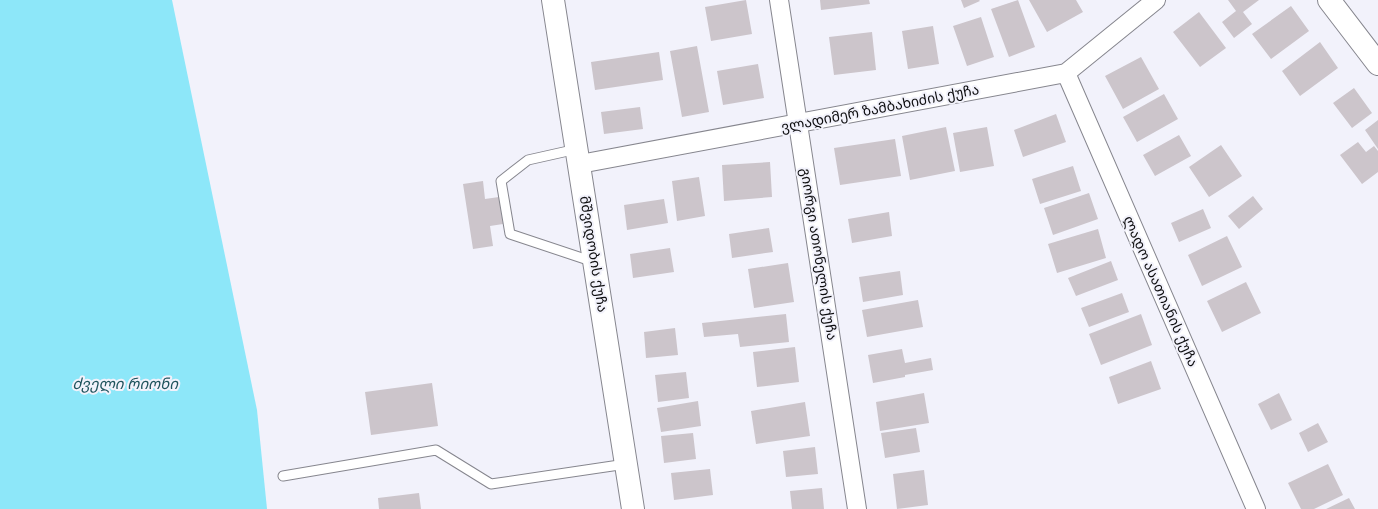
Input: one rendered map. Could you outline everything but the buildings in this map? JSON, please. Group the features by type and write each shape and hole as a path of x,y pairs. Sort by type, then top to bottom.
{"street":[{"name":"მშვიდობის ქუჩა","path":"553,0 634,509"},
{"name":"გიორგი ათონელის ქუჩა","path":"779,0 857,509"},
{"name":"ვლადიმერ ზამბახიძის ქუჩა","path":"578,156 799,123 1066,73 1156,0"},
{"path":"1329,0 1378,64"},
{"name":"ლადო ასათიანის ქუჩა","path":"1066,73 1256,509"}],"lane":[{"path":"578,156 528,160 501,181 502,188 510,234 595,262"},
{"path":"283,476 436,450 491,484 626,464"}],"water":[{"name":"ძველი რიონი","path":"0,0 172,0 257,410 267,509 0,509"}]}
